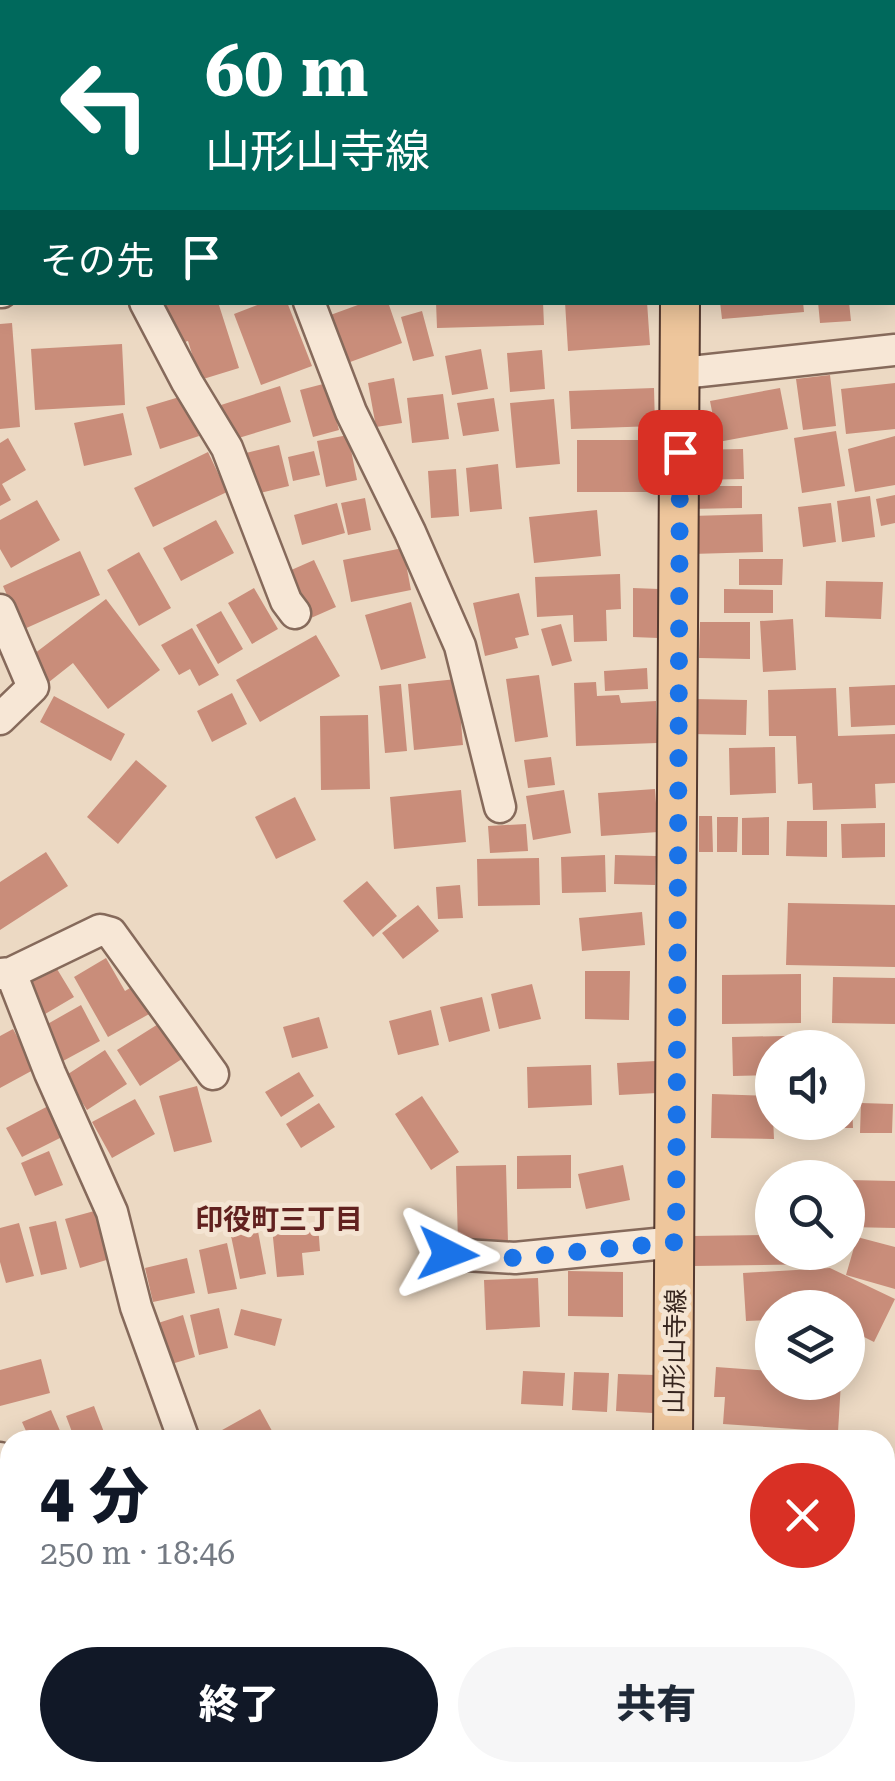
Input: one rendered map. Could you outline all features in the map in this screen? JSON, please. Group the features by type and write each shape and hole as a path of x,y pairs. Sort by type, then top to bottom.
{"main road":[{"name":"山形山寺線","path":"673,1430 680,305"}],"street":[{"path":"147,305 186,382 227,448 286,601 296,612"},
{"path":"310,305 351,412 460,646 500,807"},
{"path":"682,374 895,350"},
{"path":"0,610 32,687 0,719"},
{"path":"180,1430 136,1307 112,1212 5,973 100,930 111,933 213,1074"},
{"path":"448,1254 515,1258 676,1242"}],"building":[{"path":"166,305 219,305 239,368 200,380 188,341 178,344"},
{"path":"257,305 288,305 312,366 261,385 234,314"},
{"path":"358,305 389,305 402,343 342,365 325,317"},
{"path":"436,305 543,305 544,325 437,328"},
{"path":"565,305 647,305 650,345 568,351"},
{"path":"720,305 803,305 804,312 722,319"},
{"path":"818,305 849,305 851,321 820,323"},
{"path":"422,311 434,356 413,361 401,317"},
{"path":"12,323 20,427 0,429 0,324"},
{"path":"122,344 125,405 35,410 31,349"},
{"path":"481,349 488,389 452,395 445,356"},
{"path":"542,350 545,389 510,392 507,353"},
{"path":"830,375 836,426 803,430 796,379"},
{"path":"394,378 402,423 376,427 368,383"},
{"path":"327,383 339,430 313,437 300,390"},
{"path":"895,383 895,429 846,434 841,389"},
{"path":"280,386 291,422 232,440 221,405"},
{"path":"654,388 655,426 571,429 569,391"},
{"path":"780,388 788,429 718,442 710,401"},
{"path":"443,394 449,439 412,443 407,398"},
{"path":"186,395 199,436 160,449 146,407"},
{"path":"494,398 499,431 463,436 457,403"},
{"path":"554,399 560,464 516,468 510,403"},
{"path":"123,413 132,455 84,466 74,423"},
{"path":"836,431 845,486 802,493 794,438"},
{"path":"348,435 357,480 326,487 317,441"},
{"path":"895,436 895,485 855,492 848,449"},
{"path":"8,438 26,470 2,484 11,500 0,506 0,443"},
{"path":"577,440 648,440 648,492 577,492"},
{"path":"279,445 289,486 256,494 246,453"},
{"path":"743,449 744,479 691,480 691,450"},
{"path":"314,451 320,475 293,481 288,457"},
{"path":"208,452 227,492 153,527 134,488"},
{"path":"498,464 502,509 470,512 466,468"},
{"path":"456,469 459,516 431,518 428,471"},
{"path":"688,486 742,486 742,508 688,509"},
{"path":"895,495 895,523 881,526 876,499"},
{"path":"870,496 875,537 842,542 837,501"},
{"path":"365,498 371,530 348,535 341,503"},
{"path":"37,500 60,540 11,568 0,549 0,520"},
{"path":"337,503 345,533 302,545 294,515"},
{"path":"831,503 836,542 803,547 798,507"},
{"path":"597,510 601,556 534,563 529,517"},
{"path":"762,514 763,552 691,554 691,516"},
{"path":"216,520 234,553 181,581 163,548"},
{"path":"403,548 411,590 351,602 343,560"},
{"path":"80,551 100,595 22,630 3,586"},
{"path":"139,552 171,608 139,626 107,570"},
{"path":"739,559 783,559 782,585 739,585"},
{"path":"314,560 336,607 311,618 289,571"},
{"path":"620,574 621,609 606,610 607,641 574,642 573,615 537,617 535,577"},
{"path":"826,581 883,582 881,619 825,617"},
{"path":"254,588 278,629 252,644 228,603"},
{"path":"633,588 659,589 658,638 633,637"},
{"path":"724,589 773,590 773,613 724,613"},
{"path":"519,593 529,635 515,638 518,648 485,656 473,603"},
{"path":"106,599 160,670 108,709 73,663 49,682 30,657"},
{"path":"411,602 426,658 381,670 365,615"},
{"path":"221,611 243,649 218,664 196,625"},
{"path":"793,619 796,670 763,672 760,621"},
{"path":"700,622 750,622 750,659 699,658"},
{"path":"561,624 572,661 552,666 541,629"},
{"path":"192,628 219,675 199,686 190,669 179,675 161,645"},
{"path":"316,635 340,676 260,722 236,680"},
{"path":"647,668 648,689 605,691 604,671"},
{"path":"539,675 548,737 515,742 506,679"},
{"path":"457,679 463,745 414,750 408,684"},
{"path":"596,682 597,696 619,695 621,703 656,701 657,743 576,746 574,683"},
{"path":"401,684 407,751 385,753 379,686"},
{"path":"895,685 895,725 851,727 849,687"},
{"path":"836,688 838,736 895,734 895,783 875,784 876,808 813,810 812,783 798,784 796,736 769,736 768,690"},
{"path":"232,693 247,724 212,742 197,711"},
{"path":"54,696 125,734 111,761 40,722"},
{"path":"692,699 747,700 746,735 691,734"},
{"path":"368,715 370,789 321,790 320,716"},
{"path":"775,747 776,793 730,795 729,748"},
{"path":"551,757 555,785 528,788 524,760"},
{"path":"136,760 167,786 118,844 87,817"},
{"path":"655,789 658,832 601,836 598,793"},
{"path":"461,790 466,842 394,849 390,797"},
{"path":"564,790 571,833 533,840 526,796"},
{"path":"295,797 316,840 276,859 255,817"},
{"path":"699,816 712,816 713,852 699,852"},
{"path":"717,817 738,817 737,852 717,852"},
{"path":"769,817 769,855 742,855 742,818"},
{"path":"787,821 827,821 827,857 786,856"},
{"path":"885,823 885,857 842,858 841,824"},
{"path":"526,824 528,851 490,853 488,826"},
{"path":"46,852 68,886 0,930 0,882"},
{"path":"605,855 606,892 562,893 561,857"},
{"path":"615,855 656,856 655,885 614,884"},
{"path":"539,858 540,905 478,906 477,859"},
{"path":"367,881 397,916 373,937 343,901"},
{"path":"460,885 463,918 438,919 436,887"},
{"path":"788,903 895,905 895,967 786,965"},
{"path":"418,905 439,931 403,959 382,933"},
{"path":"642,912 645,945 582,951 579,918"},
{"path":"106,958 125,991 135,985 151,1013 108,1037 74,977"},
{"path":"54,964 74,997 40,1017 20,984"},
{"path":"585,971 630,971 629,1020 585,1019"},
{"path":"801,974 801,1023 722,1024 722,975"},
{"path":"833,977 895,978 895,1024 832,1023"},
{"path":"532,984 541,1019 499,1029 491,994"},
{"path":"482,997 490,1031 449,1042 440,1007"},
{"path":"81,1005 100,1041 63,1061 44,1026"},
{"path":"431,1010 439,1045 398,1055 389,1021"},
{"path":"319,1017 328,1048 292,1058 283,1027"},
{"path":"163,1021 185,1057 140,1086 117,1050"},
{"path":"13,1029 35,1069 0,1088 0,1036"},
{"path":"732,1037 755,1037 755,1075 733,1076"},
{"path":"105,1050 127,1084 87,1110 65,1076"},
{"path":"656,1061 657,1093 619,1095 617,1063"},
{"path":"591,1065 592,1105 528,1108 527,1067"},
{"path":"299,1072 314,1096 281,1117 265,1092"},
{"path":"197,1086 212,1142 174,1152 159,1096"},
{"path":"712,1094 755,1095 755,1139 711,1138"},
{"path":"422,1096 459,1152 431,1170 395,1114"},
{"path":"135,1099 155,1134 112,1158 92,1122"},
{"path":"54,1103 70,1133 22,1157 6,1128"},
{"path":"319,1103 335,1127 301,1148 286,1124"},
{"path":"865,1103 893,1104 892,1133 865,1133"},
{"path":"49,1151 63,1185 35,1196 21,1163"},
{"path":"571,1155 571,1188 517,1189 517,1156"},
{"path":"506,1165 508,1243 458,1244 456,1166"},
{"path":"623,1165 630,1200 586,1209 578,1174"},
{"path":"865,1180 895,1181 895,1228 865,1227"},
{"path":"98,1210 113,1258 80,1268 65,1219"},
{"path":"56,1221 67,1269 41,1275 29,1227"},
{"path":"19,1223 34,1276 6,1283 0,1262 0,1228"},
{"path":"318,1224 320,1251 302,1253 304,1275 277,1277 272,1228"},
{"path":"257,1226 266,1274 240,1279 230,1231"},
{"path":"755,1235 755,1265 693,1266 693,1236"},
{"path":"865,1239 895,1247 895,1289 846,1275 847,1270 865,1270"},
{"path":"227,1243 237,1289 208,1294 199,1250"},
{"path":"187,1258 195,1293 153,1302 145,1268"},
{"path":"834,1270 895,1299 874,1342 865,1338 865,1290 755,1290 755,1321 746,1321 743,1273"},
{"path":"568,1271 623,1272 623,1317 568,1316"},
{"path":"538,1278 540,1327 486,1330 484,1280"},
{"path":"219,1308 228,1348 199,1355 190,1315"},
{"path":"241,1309 282,1319 275,1346 234,1335"},
{"path":"183,1315 195,1357 168,1365 155,1324"},
{"path":"41,1359 50,1393 0,1406 0,1370"},
{"path":"716,1367 755,1370 755,1400 840,1400 838,1430 723,1424 725,1397 714,1397"},
{"path":"523,1371 565,1373 563,1406 521,1404"},
{"path":"574,1372 609,1373 607,1412 572,1410"},
{"path":"618,1374 655,1375 653,1413 616,1411"},
{"path":"94,1406 103,1430 71,1430 66,1416"},
{"path":"260,1409 272,1430 222,1430"},
{"path":"51,1410 60,1430 26,1430 22,1422"}],"district":[{"name":"印役町三丁目","path":"279,1219"}],"route":[{"path":"448,1254 515,1258 676,1242 680,452"}]}
